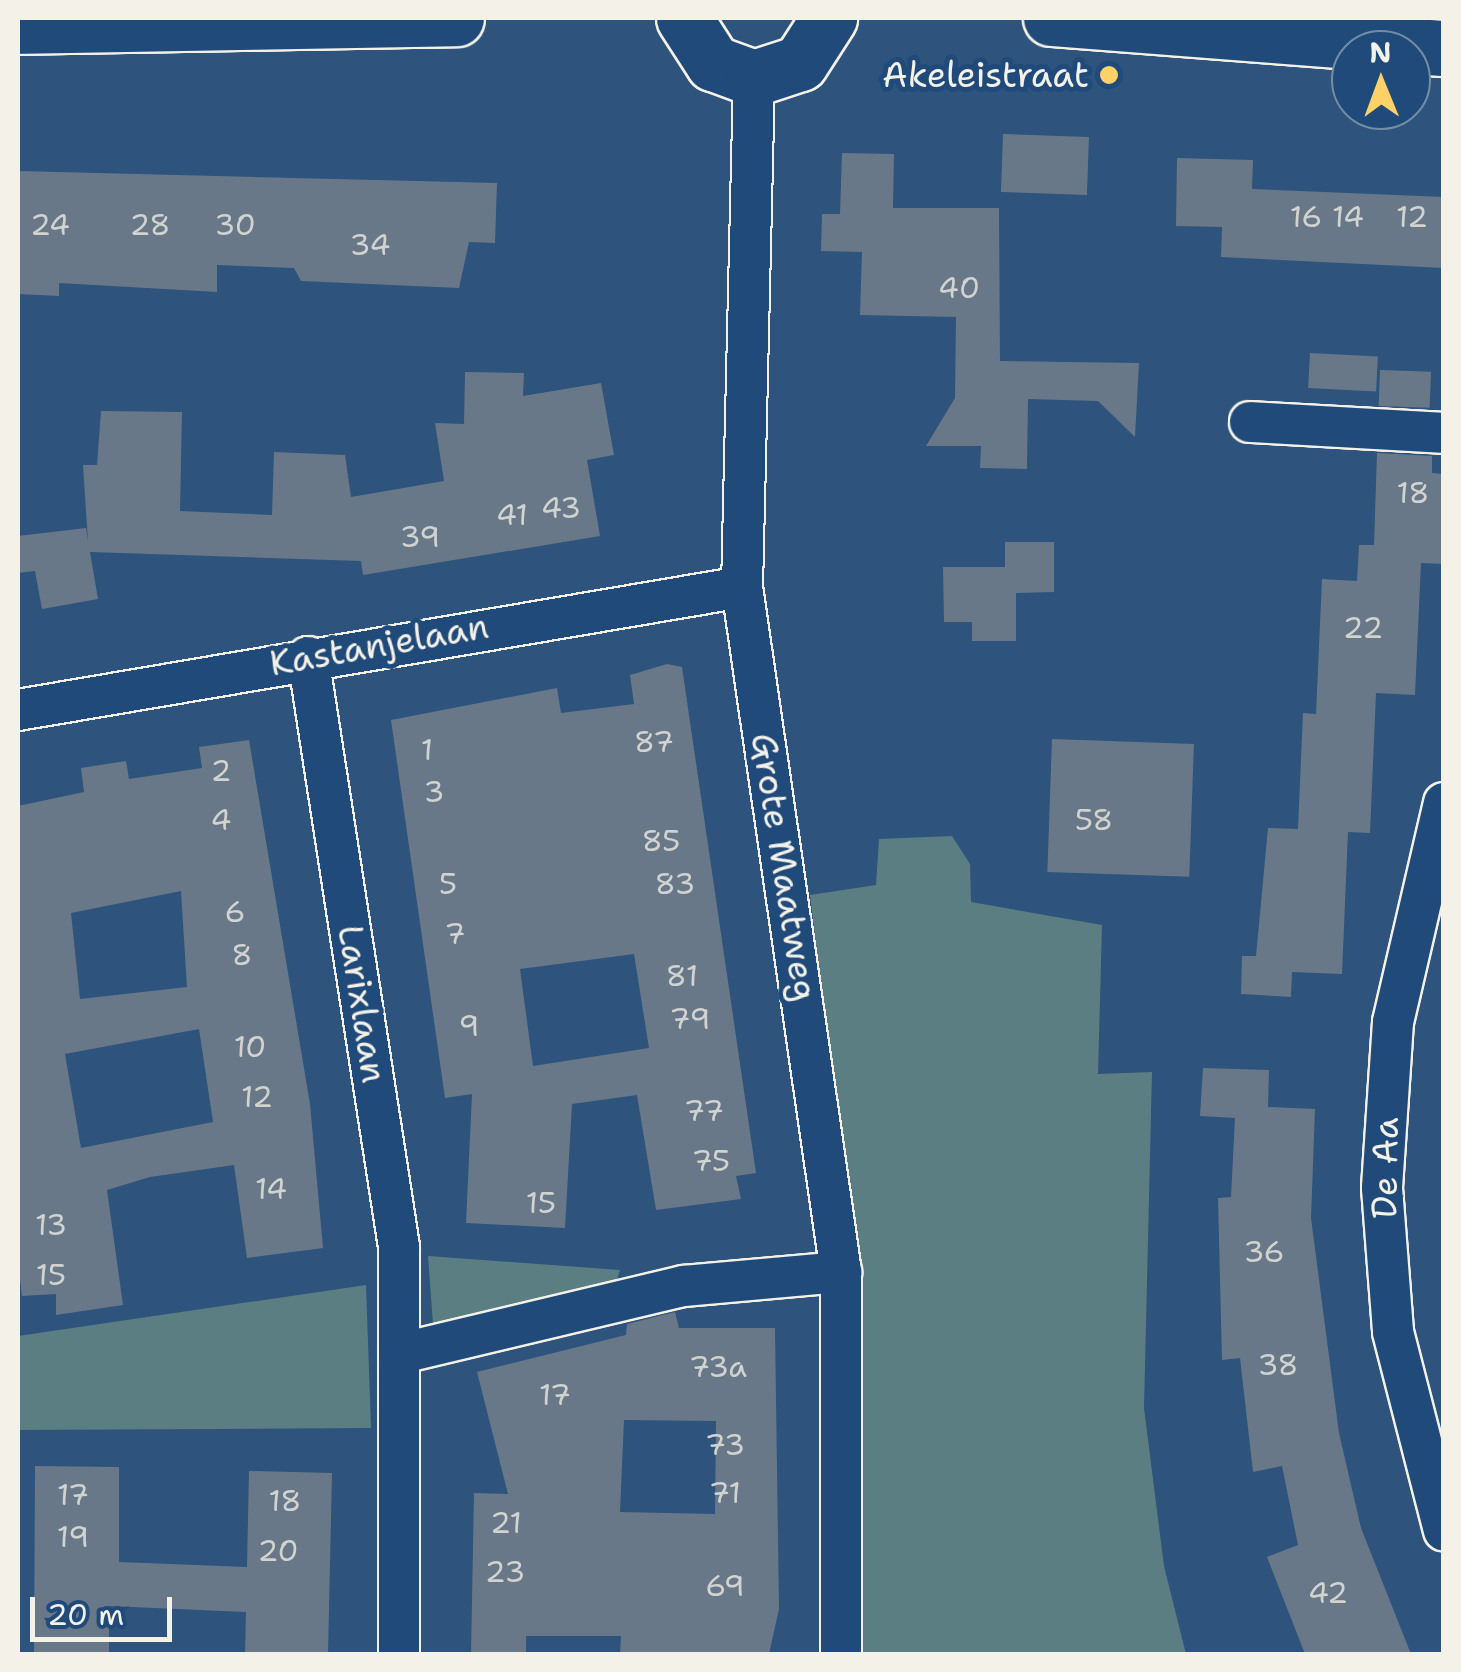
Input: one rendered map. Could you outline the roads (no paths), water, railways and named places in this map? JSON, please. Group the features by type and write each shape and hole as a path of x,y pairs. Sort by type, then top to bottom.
{"street":[{"path":"18,26 456,18"},
{"path":"684,18 713,64 754,78 800,63 829,18"},
{"path":"1051,18 1444,48"},
{"name":"Grote Maatweg","path":"754,78 742,587 842,1272 841,1654"},
{"path":"1250,422 1444,434"},
{"name":"Kastanjelaan","path":"18,710 308,657 742,587"},
{"name":"Larixlaan","path":"308,657 399,1248 399,1654"},
{"name":"De Aa","path":"1444,804 1393,1022 1382,1188 1394,1332 1444,1532"},
{"path":"402,1353 684,1286 842,1272"}],"place":[{"name":"Akeleistraat","path":"1109,75"}]}
